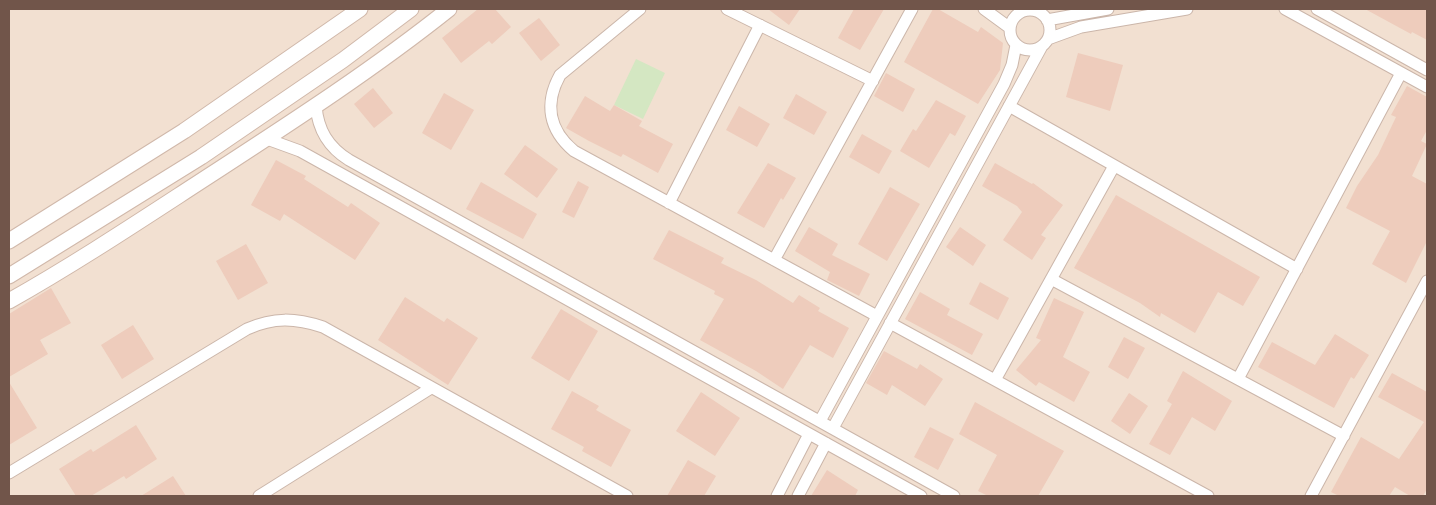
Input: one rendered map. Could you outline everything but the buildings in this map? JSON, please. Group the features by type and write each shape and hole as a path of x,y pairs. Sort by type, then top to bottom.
{"main road":[{"path":"9,241 184,131 360,9"},
{"path":"9,276 201,157 343,60 411,9"},
{"path":"9,301 94,251 267,139 316,106 449,9"}],"street":[{"path":"640,9 560,74 553,87 550,101 550,116 555,130 563,142 574,152 877,316"},
{"path":"727,9 873,80"},
{"path":"774,260 912,9"},
{"path":"798,496 824,442 827,425 877,316 1004,84 1012,65 1016,45 1010,28 984,9"},
{"path":"1007,9 1018,14"},
{"path":"1047,20 1108,9"},
{"path":"1016,45 1032,50 1081,27 1187,9"},
{"path":"1285,9 1427,87"},
{"path":"1317,9 1427,70"},
{"path":"827,425 890,323 1050,33 1047,20 1036,11 1026,11 1018,14 1010,28"},
{"path":"669,203 760,24"},
{"path":"1238,379 1401,74"},
{"path":"316,106 320,128 325,138 339,154 954,496"},
{"path":"1009,106 1297,269"},
{"path":"267,139 300,151 921,496"},
{"path":"996,380 1114,166"},
{"path":"1051,279 1344,436"},
{"path":"1311,496 1427,281"},
{"path":"9,473 247,329 274,320 303,321 323,327 622,495"},
{"path":"890,323 1208,496"},
{"path":"665,354 673,340"},
{"path":"266,495 431,388"},
{"path":"777,496 809,434"}],"shaded area":[{"path":"9,9 1427,9 1427,496 9,496"}],"green space":[{"path":"636,59 665,73 643,119 614,105"}]}
